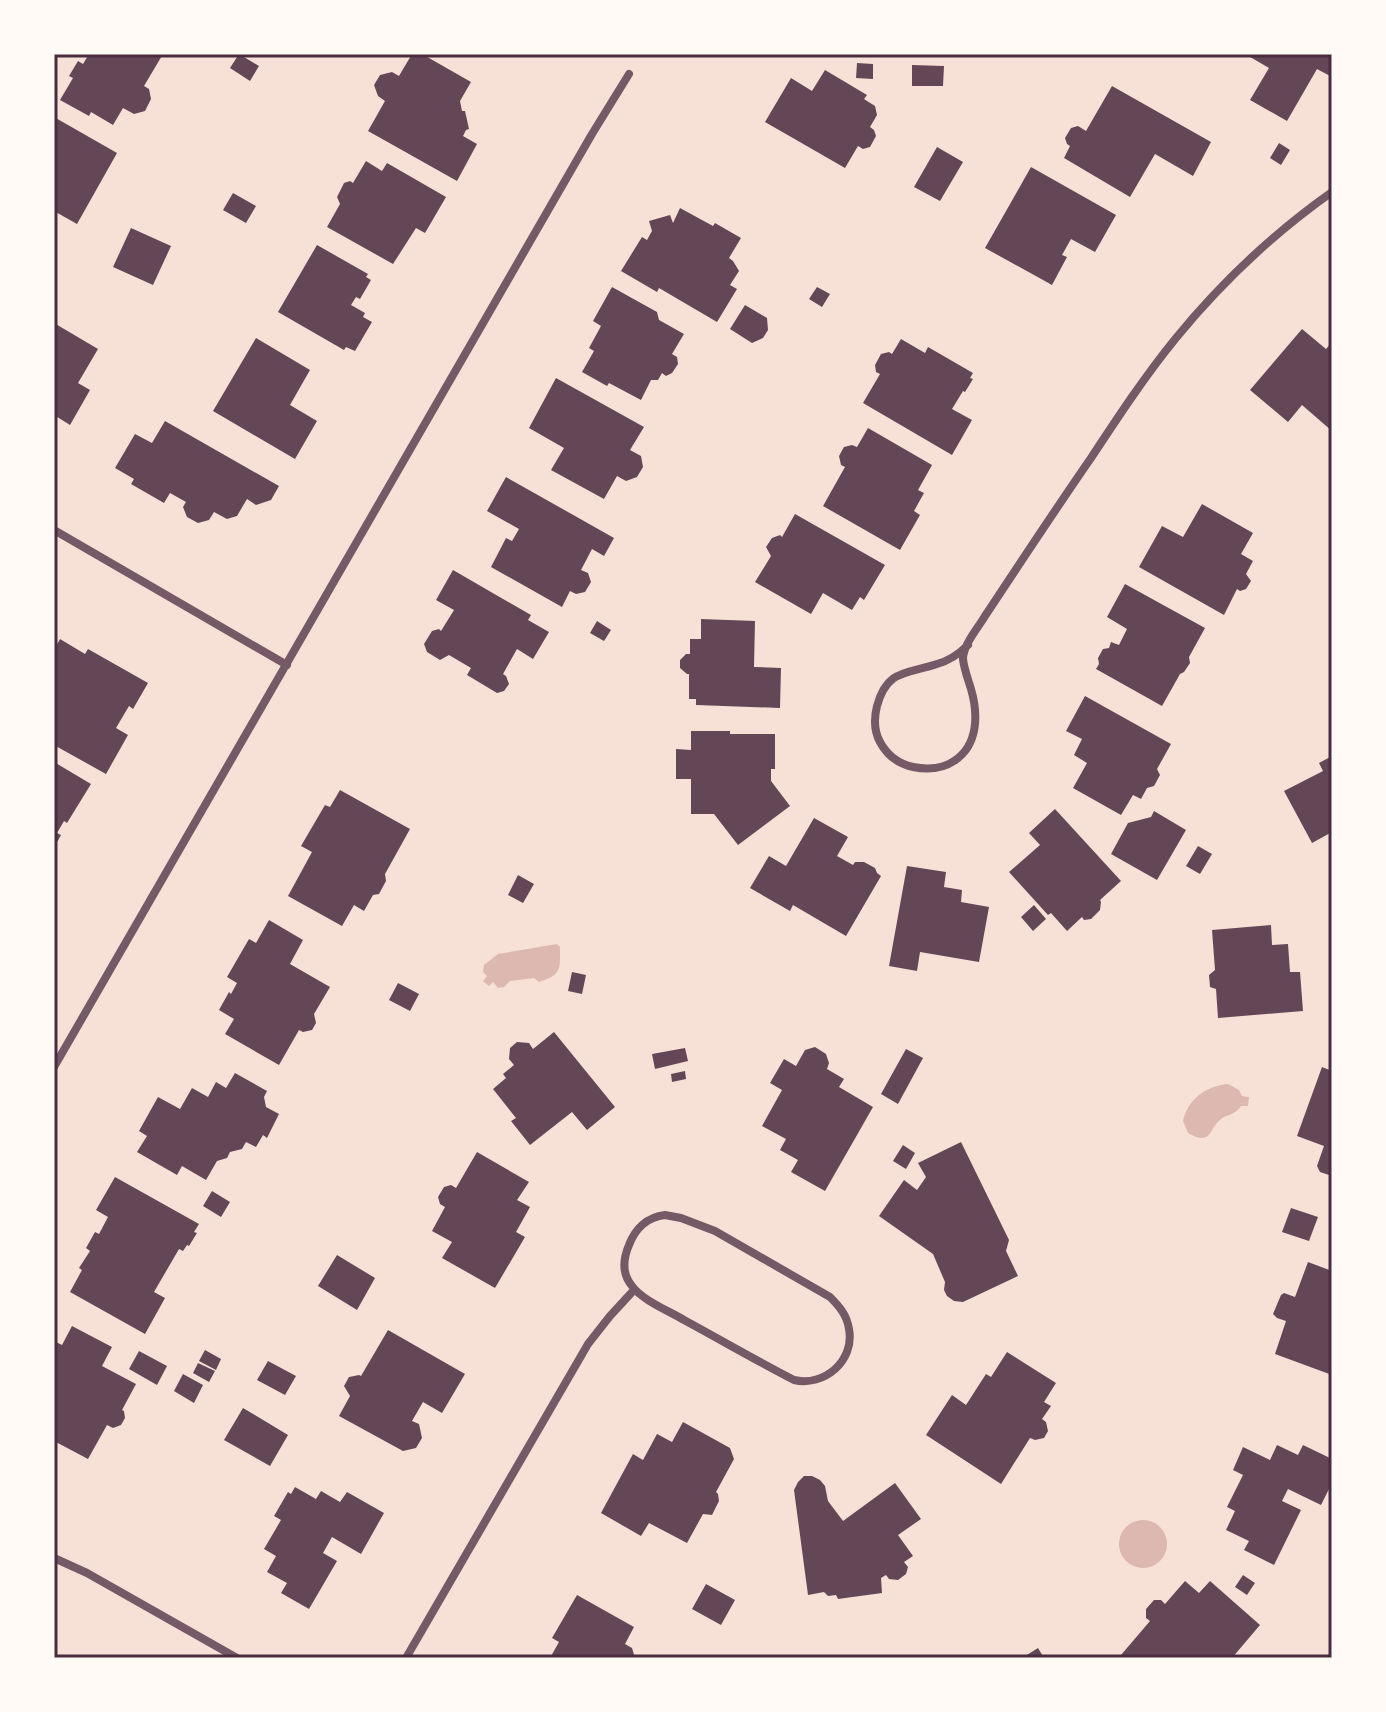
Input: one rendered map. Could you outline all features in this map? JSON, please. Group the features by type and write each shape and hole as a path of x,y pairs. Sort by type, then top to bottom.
{"street":[{"path":"54,1067 629,74"},
{"path":"968,645 963,659 976,718 972,738 965,751 953,762 933,769 913,767 898,761 882,745 875,725 874,718 883,690 896,676 939,664 968,645 1140,385 1178,336 1242,266 1332,192"},
{"path":"54,530 287,665"},
{"path":"657,1216 681,1218 715,1231 830,1297 843,1311 850,1342 844,1358 833,1372 811,1382 794,1380 634,1290 624,1274 624,1266 628,1247 636,1232 657,1216"},
{"path":"406,1658 588,1344 634,1290"},
{"path":"54,1558 87,1573 237,1658"}],"shaded area":[{"path":"557,944 560,947 559,966 552,977 539,982 534,978 510,981 498,988 493,982 489,986 483,981 487,976 483,972 484,965 498,954"},
{"path":"1228,1084 1239,1090 1242,1096 1249,1097 1248,1106 1241,1106 1222,1119 1205,1138 1188,1133 1183,1121 1189,1106 1205,1091"},
{"path":"1143,1520 1160,1527 1167,1544 1160,1561 1143,1568 1126,1561 1119,1544 1126,1527"}],"building":[{"path":"89,54 163,54 144,86 149,89 151,99 145,111 134,114 123,108 113,125 60,100 73,78 69,76 78,61 83,64"},
{"path":"239,54 259,66 250,81 230,68"},
{"path":"412,54 422,54 471,82 460,101 469,129 463,136 477,144 457,181 368,131 385,101 378,96 374,85 380,75 392,72 399,76"},
{"path":"1245,54 1332,54 1332,77 1317,69 1287,121 1250,100 1269,68"},
{"path":"857,63 873,64 873,79 856,78"},
{"path":"912,65 944,66 943,86 912,86"},
{"path":"825,70 867,95 864,99 875,106 877,115 870,127 876,136 870,147 863,149 858,146 845,168 765,122 791,78 812,91"},
{"path":"1112,86 1211,142 1193,176 1155,154 1130,197 1064,158 1070,146 1065,138 1071,128 1078,126 1086,131"},
{"path":"54,117 117,153 77,224 54,211"},
{"path":"1279,143 1290,150 1281,165 1270,158"},
{"path":"937,147 963,162 940,201 914,187"},
{"path":"366,161 382,171 387,163 446,197 425,233 416,228 393,264 327,227 340,204 337,197 344,183 353,183"},
{"path":"1031,167 1116,215 1095,252 1071,239 1062,255 1067,257 1052,285 985,248"},
{"path":"233,193 256,206 246,223 223,210"},
{"path":"680,208 741,238 729,258 739,271 730,285 737,289 717,322 659,288 657,292 621,271 642,237 647,240 652,231 649,221 670,215 673,223"},
{"path":"131,228 171,246 153,285 113,267"},
{"path":"317,245 368,274 366,277 371,280 360,299 356,297 351,305 365,313 363,317 372,322 355,351 346,347 344,350 278,312"},
{"path":"612,287 657,312 659,320 684,334 672,354 677,357 678,364 672,373 666,376 662,373 658,380 651,380 641,400 582,372 594,351 589,348 601,326 593,321"},
{"path":"817,287 830,294 822,307 809,299"},
{"path":"745,305 767,318 768,330 763,338 752,343 730,329"},
{"path":"54,323 98,349 78,383 90,390 70,425 54,415"},
{"path":"1302,329 1326,349 1332,342 1332,431 1302,405 1288,422 1250,390"},
{"path":"256,338 310,370 290,405 317,421 295,459 213,411"},
{"path":"901,339 925,353 928,347 973,373 970,378 973,379 952,409 972,420 952,455 863,403 880,374 876,372 875,365 881,354 892,354"},
{"path":"556,378 644,427 630,450 641,456 643,467 637,477 626,481 617,476 604,499 551,470 564,448 529,428"},
{"path":"165,421 279,486 271,500 256,505 247,499 237,516 227,519 214,512 209,520 198,523 187,517 183,507 186,502 170,493 164,503 131,484 134,479 115,468 135,434 152,443"},
{"path":"868,428 932,465 918,490 924,493 914,511 920,515 900,550 823,506 845,467 841,465 839,456 844,447 857,447"},
{"path":"506,477 614,538 604,556 592,549 581,570 588,573 591,582 585,592 576,594 570,591 562,607 491,567 506,538 512,541 519,529 487,511"},
{"path":"1202,504 1253,533 1241,554 1253,561 1246,574 1251,581 1246,589 1237,589 1224,615 1139,567 1162,526 1183,537"},
{"path":"795,514 885,565 864,600 860,597 852,610 823,593 811,614 755,582 771,556 766,547 772,538 782,537"},
{"path":"453,570 531,615 528,620 549,632 533,659 517,649 503,674 509,684 504,691 497,693 467,675 471,668 449,655 440,660 427,652 424,644 432,631 441,631 454,610 436,600"},
{"path":"1125,584 1205,628 1189,657 1190,663 1162,706 1096,669 1103,649 1109,648 1111,642 1119,645 1127,629 1107,617"},
{"path":"701,619 755,621 754,667 781,668 780,708 696,705 696,699 689,699 689,674 680,668 680,660 690,654 690,639 701,639"},
{"path":"597,621 611,630 604,641 590,633"},
{"path":"60,639 85,654 88,649 148,683 133,709 129,706 116,728 128,735 106,774 54,745 54,650"},
{"path":"1085,696 1171,744 1157,769 1160,775 1154,786 1147,788 1141,799 1133,795 1121,815 1073,788 1087,763 1074,755 1082,739 1066,731"},
{"path":"691,731 775,734 775,769 771,769 771,781 790,806 738,845 714,814 691,814 691,779 676,779 676,749 691,750"},
{"path":"1332,756 1332,832 1312,843 1284,791 1323,771 1319,763"},
{"path":"54,762 91,784 67,823 64,821 57,833 61,835 56,844 54,842"},
{"path":"340,790 410,829 385,874 386,881 379,894 373,895 364,911 354,905 342,926 288,896 312,852 301,846 325,805 330,807"},
{"path":"1055,809 1121,881 1100,900 1100,910 1091,919 1084,920 1082,917 1067,931 1009,872 1040,845 1029,833"},
{"path":"1154,811 1186,830 1157,880 1111,854 1128,823 1151,817"},
{"path":"814,818 848,837 837,856 853,865 864,862 881,876 846,936 793,905 790,911 750,888 769,856 786,866"},
{"path":"1198,846 1212,854 1200,874 1186,866"},
{"path":"907,866 946,872 944,887 962,890 961,902 989,907 979,962 920,952 917,971 889,966"},
{"path":"518,875 534,884 523,903 508,895"},
{"path":"1034,905 1046,919 1033,931 1021,917"},
{"path":"269,920 303,940 290,964 330,987 314,1014 316,1023 312,1030 299,1030 279,1065 225,1034 234,1019 219,1010 237,983 227,977 249,939 256,943"},
{"path":"1271,925 1272,945 1288,944 1290,972 1300,972 1303,1011 1218,1018 1216,989 1210,987 1209,975 1215,970 1212,930"},
{"path":"572,972 586,975 582,994 568,991"},
{"path":"398,983 419,994 410,1011 389,1000"},
{"path":"554,1032 615,1107 587,1130 572,1112 530,1145 511,1121 516,1118 493,1089 506,1078 503,1074 514,1065 509,1059 510,1048 517,1042 529,1043 533,1049"},
{"path":"815,1047 826,1054 827,1069 844,1079 839,1087 873,1107 825,1191 791,1172 798,1160 780,1150 786,1139 762,1126 782,1090 770,1083 784,1059 796,1066 805,1050"},
{"path":"685,1048 688,1061 655,1069 652,1054"},
{"path":"906,1049 923,1058 898,1104 881,1094"},
{"path":"1322,1067 1332,1071 1332,1176 1320,1172 1317,1166 1324,1146 1297,1136"},
{"path":"685,1071 686,1079 672,1082 671,1074"},
{"path":"235,1073 267,1091 264,1097 266,1107 279,1114 267,1138 263,1135 256,1147 246,1142 242,1149 230,1152 227,1158 217,1161 206,1180 182,1166 177,1175 137,1152 147,1136 139,1131 158,1097 180,1109 192,1088 208,1097 216,1082 226,1088"},
{"path":"961,1142 1009,1240 1006,1251 1018,1276 963,1302 947,1296 945,1282 933,1254 879,1216 904,1180 917,1190 926,1177 918,1163"},
{"path":"903,1145 915,1153 906,1169 893,1161"},
{"path":"477,1152 529,1182 517,1200 530,1207 516,1232 525,1237 495,1288 442,1258 452,1242 432,1231 445,1207 438,1197 444,1187 451,1185 456,1188"},
{"path":"115,1177 199,1224 189,1246 183,1251 179,1249 154,1292 165,1298 145,1334 70,1292 82,1270 79,1268 90,1251 86,1248 95,1232 99,1234 108,1217 96,1210"},
{"path":"212,1191 230,1202 221,1217 203,1206"},
{"path":"1291,1208 1318,1217 1309,1241 1282,1232"},
{"path":"337,1255 375,1278 357,1310 318,1286"},
{"path":"1308,1262 1332,1271 1332,1375 1275,1354 1286,1321 1273,1314 1281,1295 1284,1293 1295,1297"},
{"path":"72,1326 112,1347 102,1366 136,1384 122,1410 125,1418 121,1425 113,1428 107,1425 88,1459 54,1441 54,1346 56,1342 62,1345"},
{"path":"388,1330 465,1374 442,1413 423,1402 412,1421 419,1424 422,1438 416,1448 403,1451 339,1416 350,1396 344,1386 349,1377 361,1376"},
{"path":"205,1350 221,1359 216,1370 199,1361"},
{"path":"139,1351 167,1366 157,1385 129,1369"},
{"path":"1007,1352 1056,1383 1044,1402 1051,1406 1042,1419 1048,1431 1044,1438 1030,1438 1001,1484 926,1435 952,1395 966,1405 986,1374 991,1377"},
{"path":"268,1361 296,1376 285,1395 257,1380"},
{"path":"198,1363 215,1371 209,1382 193,1373"},
{"path":"183,1374 203,1385 194,1403 174,1391"},
{"path":"243,1408 288,1435 270,1466 224,1440"},
{"path":"683,1422 730,1448 734,1459 716,1492 719,1501 712,1515 703,1514 687,1543 649,1523 641,1536 601,1513 633,1454 643,1460 657,1434 672,1442"},
{"path":"1277,1445 1298,1455 1303,1445 1332,1459 1332,1483 1321,1505 1288,1489 1282,1501 1301,1510 1274,1565 1244,1550 1249,1541 1226,1530 1235,1511 1227,1507 1243,1475 1233,1470 1243,1447 1270,1460"},
{"path":"804,1476 820,1480 825,1486 828,1501 843,1521 895,1483 921,1519 898,1535 913,1556 904,1562 908,1567 906,1574 898,1580 889,1579 886,1575 881,1578 882,1593 838,1599 836,1595 828,1596 824,1592 808,1595 794,1490"},
{"path":"295,1487 316,1499 321,1491 340,1502 347,1492 384,1513 361,1554 332,1537 323,1553 337,1561 309,1609 281,1593 287,1583 267,1572 276,1556 264,1549 281,1520 274,1516 288,1492 291,1494"},
{"path":"1243,1575 1255,1583 1247,1595 1235,1587"},
{"path":"1185,1581 1199,1593 1210,1581 1260,1625 1232,1658 1125,1658 1121,1655 1150,1621 1146,1618 1146,1609 1154,1600 1165,1604"},
{"path":"706,1584 735,1600 721,1625 692,1609"},
{"path":"577,1595 634,1627 625,1644 632,1648 635,1658 550,1658 559,1642 552,1638"},
{"path":"1038,1648 1044,1658 1022,1658"}]}
